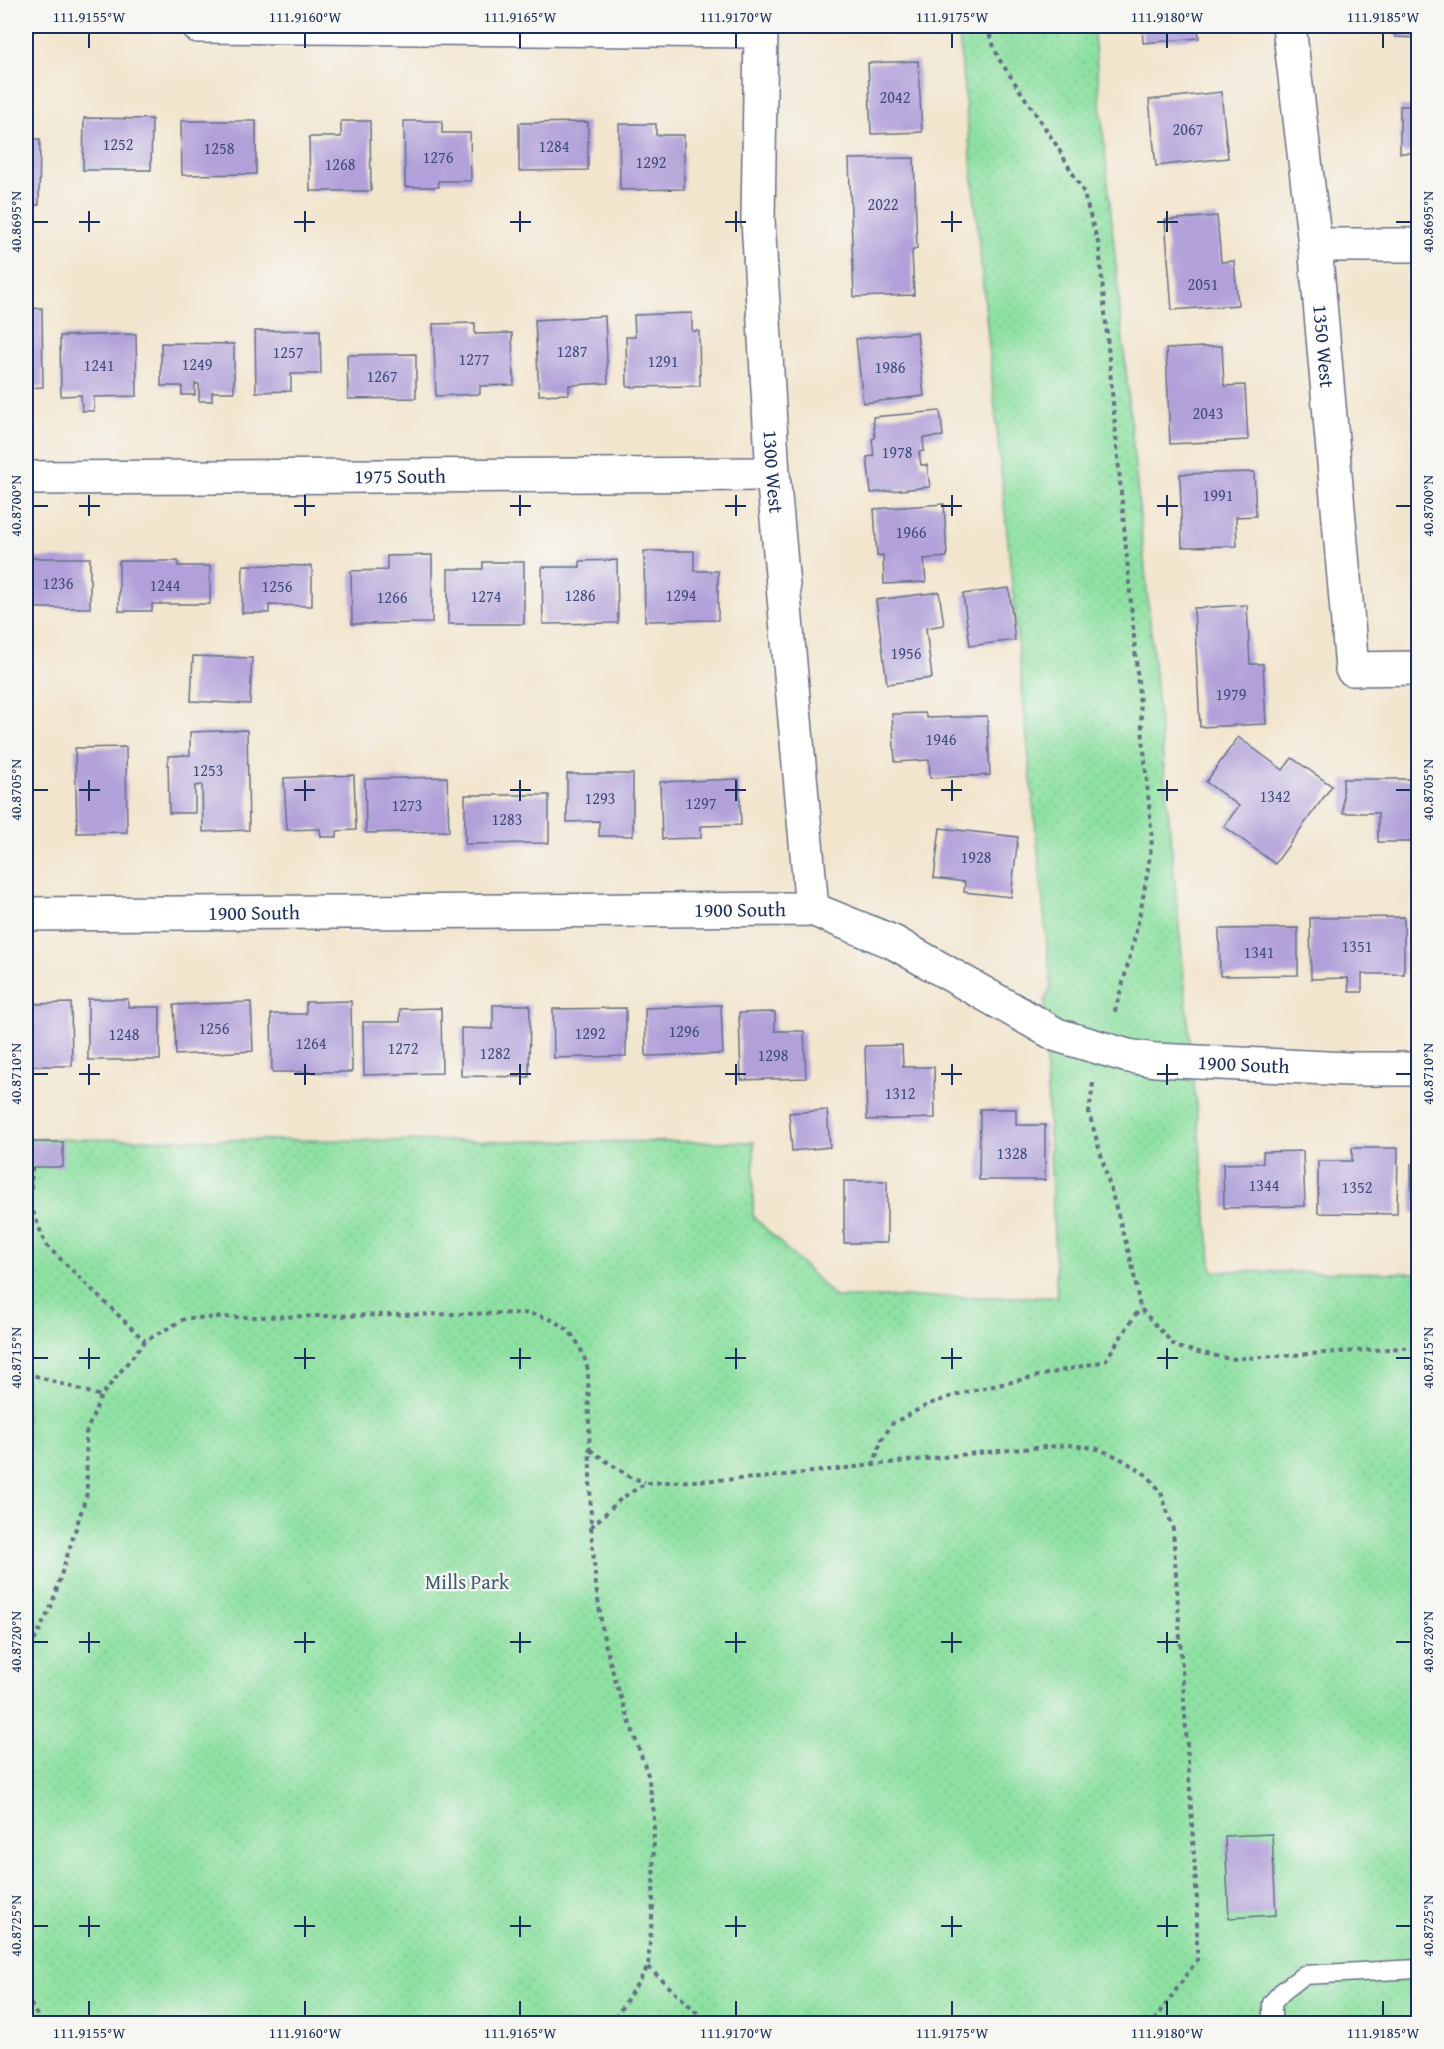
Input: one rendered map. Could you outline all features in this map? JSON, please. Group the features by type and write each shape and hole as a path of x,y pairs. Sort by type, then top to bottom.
{"street":[{"name":"1300 West","path":"198,26 761,31 758,220 774,474 812,909"},
{"name":"1350 West","path":"1289,26 1315,245 1352,669 1419,668"},
{"path":"1315,245 1419,245"},
{"name":"1975 South","path":"26,478 774,474"},
{"name":"1900 South","path":"26,914 812,909 893,942 1057,1035 1128,1056 1155,1060 1349,1069 1419,1069"}],"lane":[{"path":"1272,2023 1272,2003 1281,1992 1304,1975 1419,1969"}],"path":[{"path":"986,26 999,59 1055,143 1083,191 1099,246 1152,840 1148,873 1131,956 1114,1014"},
{"path":"1093,1083 1089,1113 1132,1264 1140,1308 1176,1347 1230,1359 1419,1347"},
{"path":"32,1167 30,1204 46,1245 145,1341"},
{"path":"873,1466 882,1439 893,1423 929,1404 962,1393 1105,1361 1140,1308"},
{"path":"26,1657 51,1607 87,1493 86,1433 101,1396 145,1341 186,1318 522,1313 544,1315 561,1324 576,1337 588,1370 591,1527 604,1640 616,1683 648,1775 654,1813 653,1905 648,1967 611,2024"},
{"path":"26,1373 101,1396"},
{"path":"589,1449 630,1478 646,1483 760,1478 1068,1445 1095,1449 1118,1457 1148,1476 1161,1492 1173,1529 1197,1901 1197,1960 1152,2024"},
{"path":"591,1527 622,1498 646,1483"},
{"path":"648,1967 708,2024"},
{"path":"26,1996 42,2024"},
{"path":"1178,2024 1272,2023"}],"green space":[{"name":"Mills Park","path":"958,26 1093,26 1212,1271 1418,1273 1418,2023 26,2024 26,1139 754,1142 753,1216 835,1297 1057,1297 1046,1068 1045,1000 1051,987"}],"building":[{"path":"1142,26 1198,26 1199,38 1143,43"},
{"path":"1395,26 1418,26 1418,38 1395,37"},
{"path":"918,61 922,132 871,134 868,63"},
{"path":"1221,92 1228,158 1156,166 1149,100"},
{"path":"1400,106 1418,106 1418,153 1400,153"},
{"path":"84,118 152,119 151,170 83,170"},
{"path":"181,121 256,121 256,174 182,175"},
{"path":"341,121 370,121 371,191 310,191 309,137 341,137"},
{"path":"404,121 442,121 442,133 470,133 471,181 438,181 439,187 405,187"},
{"path":"588,122 588,170 519,171 519,123"},
{"path":"619,124 656,124 656,135 684,135 684,189 620,190"},
{"path":"26,139 40,139 39,205 26,205"},
{"path":"914,158 917,248 912,251 914,295 854,297 849,159"},
{"path":"1217,216 1221,262 1234,261 1238,305 1172,310 1165,220"},
{"path":"42,308 43,387 26,388 26,309"},
{"path":"692,313 692,331 699,331 700,386 627,387 626,337 635,337 634,315"},
{"path":"605,316 608,383 569,385 569,394 539,395 535,320"},
{"path":"475,323 475,334 512,333 514,385 480,386 480,394 436,396 433,324"},
{"path":"320,330 321,374 291,374 291,391 256,392 255,331"},
{"path":"917,332 924,396 863,403 856,339"},
{"path":"136,334 137,396 94,397 94,411 82,411 81,395 61,396 60,336"},
{"path":"161,343 234,344 234,392 212,392 212,401 199,401 199,384 195,384 195,395 182,395 182,386 161,386"},
{"path":"1222,346 1224,386 1245,385 1248,440 1170,444 1166,349"},
{"path":"1413,347 1418,347 1418,400 1412,400"},
{"path":"416,354 416,398 348,399 347,355"},
{"path":"940,411 943,436 923,438 924,451 919,452 921,465 927,465 930,487 871,493 867,457 874,456 873,417"},
{"path":"1254,472 1256,516 1236,517 1237,546 1182,547 1180,474"},
{"path":"944,504 947,557 924,559 926,582 884,584 883,555 877,556 874,509"},
{"path":"644,551 694,551 694,571 718,571 718,620 645,621"},
{"path":"432,555 432,623 352,624 351,571 387,570 387,556"},
{"path":"26,558 90,558 90,608 26,608"},
{"path":"617,560 618,623 543,624 542,567 580,567 580,561"},
{"path":"119,561 178,561 178,566 210,566 210,604 152,604 152,611 119,611"},
{"path":"483,562 524,562 524,624 448,624 448,569 483,569"},
{"path":"243,565 312,566 312,606 269,605 269,613 242,613"},
{"path":"1009,588 1015,640 970,646 963,594"},
{"path":"939,592 944,625 926,628 932,678 887,684 876,600"},
{"path":"1247,605 1250,664 1263,664 1266,724 1200,727 1194,608"},
{"path":"193,656 252,658 250,704 191,701"},
{"path":"925,713 927,718 987,716 990,775 930,778 929,760 895,762 892,714"},
{"path":"247,730 249,830 203,832 202,785 195,786 195,813 169,813 168,756 190,755 190,732"},
{"path":"1238,737 1283,770 1292,758 1332,786 1275,864 1224,826 1239,806 1206,782"},
{"path":"126,747 127,832 77,833 75,748"},
{"path":"567,774 633,774 633,836 599,836 599,821 567,822"},
{"path":"354,775 356,830 337,831 337,837 321,837 320,829 287,830 284,778"},
{"path":"447,777 449,831 366,833 365,779"},
{"path":"739,779 741,825 701,826 701,838 662,839 660,782"},
{"path":"1343,779 1418,779 1418,842 1378,842 1378,813 1343,813"},
{"path":"465,795 549,795 549,843 465,844"},
{"path":"940,828 1018,837 1011,897 964,892 965,882 934,878"},
{"path":"1404,917 1404,974 1362,974 1362,992 1349,992 1348,978 1311,979 1310,918"},
{"path":"1415,918 1418,918 1418,975 1416,975"},
{"path":"1298,928 1298,975 1220,976 1219,929"},
{"path":"88,999 128,999 128,1007 160,1007 160,1060 88,1060"},
{"path":"351,1001 352,1072 272,1072 271,1014 306,1014 306,1002"},
{"path":"251,1002 253,1051 176,1055 174,1005"},
{"path":"71,1003 72,1066 26,1066 26,1017 33,1017 33,1004"},
{"path":"493,1005 530,1005 529,1077 461,1076 461,1028 493,1029"},
{"path":"721,1005 723,1054 646,1056 645,1008"},
{"path":"441,1008 442,1073 364,1075 363,1022 400,1022 400,1009"},
{"path":"626,1008 626,1056 554,1058 553,1009"},
{"path":"775,1012 775,1031 804,1031 806,1078 741,1080 739,1013"},
{"path":"902,1045 903,1067 934,1067 935,1118 867,1120 865,1046"},
{"path":"980,1109 1016,1109 1016,1125 1045,1125 1045,1180 979,1180"},
{"path":"827,1110 830,1147 792,1151 789,1113"},
{"path":"26,1142 63,1142 63,1167 26,1167"},
{"path":"1352,1148 1398,1148 1397,1214 1318,1213 1318,1161 1352,1161"},
{"path":"1303,1151 1305,1206 1224,1208 1223,1164 1263,1163 1263,1152"},
{"path":"1411,1164 1418,1164 1418,1213 1412,1213"},
{"path":"844,1181 887,1181 887,1243 844,1243"},
{"path":"1272,1834 1276,1915 1229,1918 1225,1836"}]}
